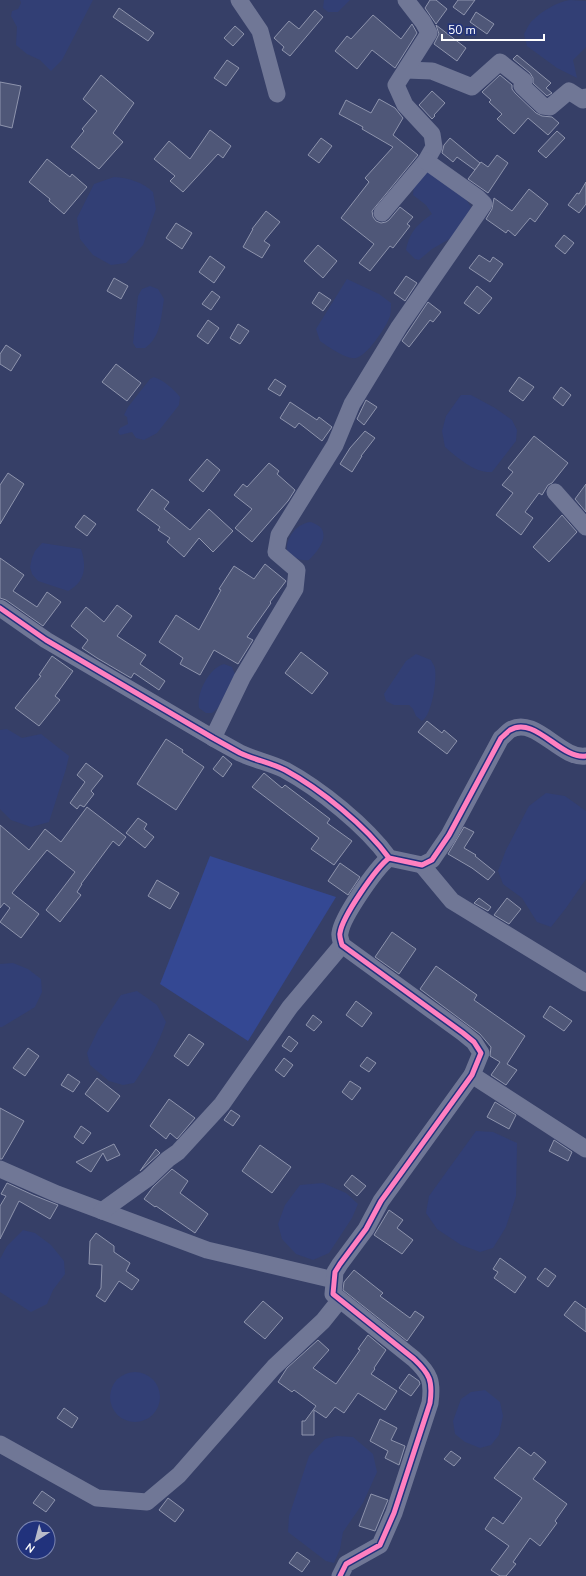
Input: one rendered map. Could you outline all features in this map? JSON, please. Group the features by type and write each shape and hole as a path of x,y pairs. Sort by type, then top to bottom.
{"street":[{"path":"239,0 260,31 277,94"},
{"path":"382,213 426,161 434,147 432,134 405,105 396,85 429,33 424,22 406,0"},
{"path":"406,70 432,71 472,87 500,62 524,81 522,86 543,106 550,107 569,91 583,100 586,97"},
{"path":"213,738 242,678 295,589 297,570 276,552 279,535 335,445 352,404 395,334 484,204 478,198 426,161"},
{"path":"555,492 586,527"},
{"path":"0,608 46,640 213,738 241,753 284,770 307,782 353,820 380,846 389,858 422,865 452,901 586,983"},
{"path":"422,865 432,860 449,835 493,751 501,738 511,729 521,727 534,730 570,754 580,757 586,756"},
{"path":"340,1576 346,1564 380,1545 394,1513 430,1403 432,1389 426,1370 339,1301 333,1294 335,1272 366,1229 381,1201 472,1075 481,1053 474,1042 463,1033 342,944 339,934 344,920 384,862 389,858"},
{"path":"102,1211 148,1178 168,1159 178,1152 222,1104 290,1007 342,944"},
{"path":"472,1075 586,1149"},
{"path":"0,1169 18,1178 102,1211 207,1250 334,1280"},
{"path":"0,1444 97,1498 147,1502 179,1475 274,1367 323,1321 339,1301"}],"shaded area":[{"path":"20,0 93,0 62,60 51,71 40,60 27,54 16,45 17,27 11,16 12,11 18,9 21,3"},
{"path":"324,0 350,0 338,12 328,12 323,8"},
{"path":"570,0 586,1 586,47 573,60 577,78 557,68 527,46 524,34 530,23 541,13 550,7"},
{"path":"428,171 464,196 471,207 458,234 432,249 419,260 415,259 406,250 412,233 432,214 426,205 413,195 414,184"},
{"path":"114,177 135,181 153,192 156,209 143,245 126,263 111,265 93,255 80,239 77,218 94,184"},
{"path":"347,279 379,294 391,303 390,316 381,333 366,352 356,358 342,355 320,341 316,329"},
{"path":"150,286 158,289 164,299 161,320 157,332 150,343 145,348 136,348 133,343 138,296 142,289"},
{"path":"154,377 165,383 178,394 180,397 179,405 157,433 144,440 136,438 132,432 120,435 118,432 120,428 128,424 127,417 124,415 128,407 150,379"},
{"path":"461,395 471,395 495,408 512,420 517,430 516,441 492,472 485,472 467,464 445,447 442,431 446,416"},
{"path":"311,522 321,528 324,536 323,540 317,551 309,560 297,559 287,552 288,542 293,532 297,528"},
{"path":"42,543 81,549 84,562 83,573 78,583 68,591 38,581 32,574 30,567 32,558 35,551"},
{"path":"416,654 431,660 435,667 434,689 431,705 429,712 422,721 416,716 413,709 409,705 394,705 386,701 384,694 406,661"},
{"path":"224,664 232,667 235,674 218,708 212,713 206,713 199,708 202,689 213,670"},
{"path":"7,729 22,738 41,734 69,756 49,822 31,827 11,820 0,809 0,730"},
{"path":"546,793 565,796 586,811 586,879 551,927 537,922 522,898 503,884 498,871 506,850 529,806"},
{"path":"210,856 336,897 248,1041 160,984"},
{"path":"13,963 28,969 41,979 42,992 35,1007 0,1027 0,964"},
{"path":"137,991 157,1005 166,1022 152,1054 134,1083 123,1085 109,1081 90,1065 87,1053 98,1030 121,995"},
{"path":"476,1131 493,1132 517,1143 516,1196 506,1227 493,1248 480,1252 461,1245 437,1229 426,1213 429,1196"},
{"path":"323,1183 346,1193 358,1204 352,1218 329,1253 313,1260 296,1254 282,1239 278,1224 285,1205 300,1185"},
{"path":"23,1230 35,1233 51,1245 64,1261 65,1274 53,1290 47,1304 31,1312 0,1292 0,1259 7,1246"},
{"path":"130,1372 140,1372 153,1379 160,1392 160,1402 153,1415 140,1422 130,1422 121,1418 114,1411 110,1402 110,1392 114,1383 121,1376"},
{"path":"485,1390 500,1402 503,1416 499,1435 491,1445 480,1448 465,1442 455,1434 453,1421 461,1399 471,1392"},
{"path":"337,1436 353,1437 373,1454 377,1472 363,1503 343,1532 340,1549 334,1563 326,1561 288,1532 289,1516 309,1456 325,1439"}],"building":[{"path":"430,0 436,0 447,9 436,24 425,8"},
{"path":"458,0 475,0 464,15 453,7"},
{"path":"119,8 154,33 148,41 113,17"},
{"path":"315,10 323,17 290,56 282,50 284,47 274,38 289,21 299,29"},
{"path":"476,12 494,24 487,34 470,22"},
{"path":"373,15 401,39 412,24 417,33 395,68 372,50 357,69 335,51 347,36 351,39"},
{"path":"436,25 466,48 457,61 434,44 439,34"},
{"path":"235,26 244,34 233,46 224,38"},
{"path":"517,55 551,83 546,88 552,93 547,96 533,83 533,78 530,73 513,59"},
{"path":"227,60 239,68 226,86 214,78"},
{"path":"101,75 134,103 113,133 123,142 99,169 71,147 84,131 82,129 97,111 83,99"},
{"path":"500,75 512,85 512,89 515,93 536,113 542,116 552,117 559,123 548,135 528,118 514,134 497,119 502,114 489,102 491,100 482,92"},
{"path":"0,82 21,86 12,128 0,125"},
{"path":"432,91 445,103 432,119 419,105"},
{"path":"379,99 395,108 403,118 393,135 418,155 372,211 373,217 376,221 381,223 389,220 400,207 413,217 407,224 410,226 393,248 390,246 370,271 359,263 374,244 341,218 369,182 365,178 393,147 362,129 363,127 339,114 346,100 371,113"},
{"path":"210,130 231,146 223,158 218,154 183,192 170,181 175,176 154,159 169,141 190,159"},
{"path":"557,131 565,138 546,158 538,151"},
{"path":"321,138 332,146 319,163 308,155"},
{"path":"450,138 480,163 475,170 457,157 453,162 442,153 444,145"},
{"path":"497,155 508,163 488,193 468,179 481,162 488,167"},
{"path":"47,159 70,177 72,174 87,187 64,214 49,201 50,199 29,182"},
{"path":"586,182 586,204 579,213 568,205 577,193 579,194"},
{"path":"529,189 548,204 535,222 530,218 515,236 508,230 506,233 486,219 492,209 494,198 512,211"},
{"path":"266,211 280,222 264,241 270,245 262,258 243,247 252,229"},
{"path":"176,223 192,233 182,249 166,238"},
{"path":"564,235 574,243 565,254 555,246"},
{"path":"318,245 337,261 323,278 304,261"},
{"path":"479,255 490,262 493,257 503,264 490,282 469,268"},
{"path":"210,256 225,267 214,283 199,272"},
{"path":"406,276 417,283 405,301 394,293"},
{"path":"114,278 128,286 121,299 107,291"},
{"path":"477,286 492,298 479,314 464,303"},
{"path":"212,291 220,297 211,310 202,304"},
{"path":"319,292 331,300 323,311 312,303"},
{"path":"428,302 441,312 433,322 430,320 409,347 402,341"},
{"path":"208,320 219,328 208,344 197,336"},
{"path":"238,324 249,331 240,344 230,338"},
{"path":"6,345 21,355 11,371 0,364 0,354"},
{"path":"116,364 141,383 127,401 102,382"},
{"path":"519,377 534,387 523,401 509,391"},
{"path":"275,379 286,386 280,396 268,389"},
{"path":"561,387 571,395 563,406 553,398"},
{"path":"366,400 377,407 364,425 357,419"},
{"path":"290,402 317,420 319,417 332,427 322,441 299,423 295,428 280,418"},
{"path":"365,431 375,438 361,456 352,472 340,464 350,448"},
{"path":"534,436 568,463 552,483 548,485 542,495 539,493 525,512 533,518 521,535 496,515 513,493 502,485 513,472 508,468"},
{"path":"207,459 220,470 203,492 189,480"},
{"path":"269,463 279,471 277,474 295,490 288,501 252,542 235,528 252,509 234,495 243,484 247,487"},
{"path":"8,473 24,484 0,524 0,485"},
{"path":"586,484 586,512 575,499"},
{"path":"152,489 169,502 164,509 190,530 209,509 233,531 213,552 199,538 184,557 167,542 170,538 158,530 160,527 137,510"},
{"path":"84,515 96,524 87,536 75,527"},
{"path":"562,515 577,532 549,562 533,547"},
{"path":"0,558 24,575 13,591 37,607 47,592 61,602 43,626 6,600 0,598"},
{"path":"265,564 286,581 247,637 253,640 238,664 214,650 200,675 180,664 183,658 159,642 176,615 199,630 221,590 219,589 234,566 254,579"},
{"path":"117,605 132,616 117,636 146,655 140,664 165,681 159,690 134,673 131,678 82,648 88,640 71,626 86,607 104,622"},
{"path":"301,652 328,673 312,694 285,673"},
{"path":"52,656 73,671 55,696 60,700 39,726 15,708 41,676 39,675"},
{"path":"427,721 442,733 444,730 457,741 447,754 418,732"},
{"path":"166,739 183,750 182,752 204,767 176,810 137,784"},
{"path":"223,756 232,764 223,777 213,769"},
{"path":"86,763 103,776 91,791 94,794 84,807 80,805 77,809 70,803 85,782 77,775"},
{"path":"264,773 282,788 285,785 330,819 327,823 352,841 334,865 311,849 319,838 252,787"},
{"path":"87,807 126,837 119,846 113,841 81,884 77,892 81,895 60,922 46,910 75,872 47,850 12,893 39,914 21,938 0,922 10,908 4,903 0,908 0,825 29,850 45,829 61,842"},
{"path":"138,818 147,824 144,829 154,837 145,848 126,833"},
{"path":"464,827 474,832 464,848 476,855 475,856 495,872 488,880 472,868 448,854"},
{"path":"340,863 360,877 348,895 328,881"},
{"path":"157,880 179,893 170,909 148,896"},
{"path":"479,898 491,907 488,911 474,903"},
{"path":"507,898 521,909 509,924 494,915"},
{"path":"392,932 416,949 399,974 375,957"},
{"path":"436,966 477,995 474,1000 525,1036 507,1064 517,1070 506,1085 491,1075 500,1062 490,1056 491,1047 480,1034 420,989"},
{"path":"356,1001 372,1013 362,1027 346,1015"},
{"path":"550,1006 572,1021 564,1031 543,1017"},
{"path":"313,1015 322,1022 314,1031 306,1025"},
{"path":"189,1034 204,1044 188,1066 174,1056"},
{"path":"289,1036 298,1043 291,1052 282,1046"},
{"path":"28,1048 39,1056 25,1076 13,1068"},
{"path":"367,1057 376,1063 369,1072 360,1066"},
{"path":"284,1058 293,1065 284,1077 275,1070"},
{"path":"68,1074 80,1082 73,1092 61,1085"},
{"path":"97,1078 120,1096 108,1112 85,1094"},
{"path":"350,1081 361,1088 352,1100 342,1092"},
{"path":"169,1099 195,1118 177,1139 170,1133 166,1139 150,1126"},
{"path":"495,1102 516,1115 509,1129 487,1117"},
{"path":"0,1108 24,1121 2,1159 0,1159"},
{"path":"231,1110 240,1116 233,1126 224,1120"},
{"path":"81,1126 91,1133 83,1144 74,1137"},
{"path":"554,1140 572,1152 568,1161 549,1151"},
{"path":"114,1144 120,1155 107,1161 103,1153 91,1172 76,1162"},
{"path":"260,1145 291,1167 272,1193 242,1171"},
{"path":"156,1149 160,1153 140,1171 145,1164"},
{"path":"172,1169 188,1181 180,1193 208,1214 195,1233 144,1199 153,1187"},
{"path":"352,1175 366,1186 357,1196 344,1185"},
{"path":"7,1183 58,1205 50,1219 19,1201 0,1239 0,1206 6,1196 1,1194"},
{"path":"389,1210 403,1220 397,1228 413,1240 402,1254 374,1235"},
{"path":"96,1233 114,1246 114,1252 130,1263 126,1271 139,1280 132,1290 119,1281 105,1302 96,1296 101,1288 102,1265 89,1264 90,1241"},
{"path":"500,1258 526,1277 515,1293 494,1278 498,1272 493,1269"},
{"path":"545,1268 556,1276 548,1287 537,1279"},
{"path":"354,1270 383,1293 380,1296 410,1318 415,1311 424,1317 407,1341 343,1290 344,1282"},
{"path":"263,1301 283,1318 265,1339 244,1322"},
{"path":"575,1301 586,1309 586,1332 564,1315"},
{"path":"368,1335 386,1350 371,1374 397,1391 385,1410 358,1393 344,1413 335,1407 326,1418 314,1410 314,1435 302,1435 302,1421 305,1421 316,1406 294,1390 292,1392 278,1382 287,1368 318,1340 329,1350 313,1368 336,1384 360,1350 358,1349"},
{"path":"409,1374 419,1381 420,1384 411,1396 399,1388"},
{"path":"64,1408 78,1418 72,1428 57,1418"},
{"path":"380,1419 397,1428 391,1440 405,1446 399,1465 385,1458 388,1451 370,1441"},
{"path":"519,1447 531,1456 534,1452 546,1462 533,1479 567,1504 555,1521 557,1523 540,1546 530,1538 513,1562 516,1564 506,1576 500,1576 491,1570 509,1546 485,1529 493,1517 503,1524 522,1498 494,1478"},
{"path":"451,1451 461,1458 454,1466 444,1459"},
{"path":"42,1491 55,1500 46,1512 33,1503"},
{"path":"371,1494 388,1500 375,1531 359,1526"},
{"path":"168,1498 184,1510 175,1522 159,1510"},
{"path":"297,1552 310,1561 302,1572 289,1563"}],"cycle path":[{"path":"0,608 46,640 213,738 240,753 285,770 299,778 342,809 368,833 389,858 422,865 432,860 449,835 501,738 510,730 519,727 529,728 567,752 586,756"},
{"path":"340,1576 346,1564 380,1545 394,1513 430,1403 431,1389 427,1374 414,1359 333,1294 335,1272 366,1229 381,1201 472,1075 481,1053 474,1042 463,1033 342,945 340,934 347,916 368,882 383,863 389,858"}]}
